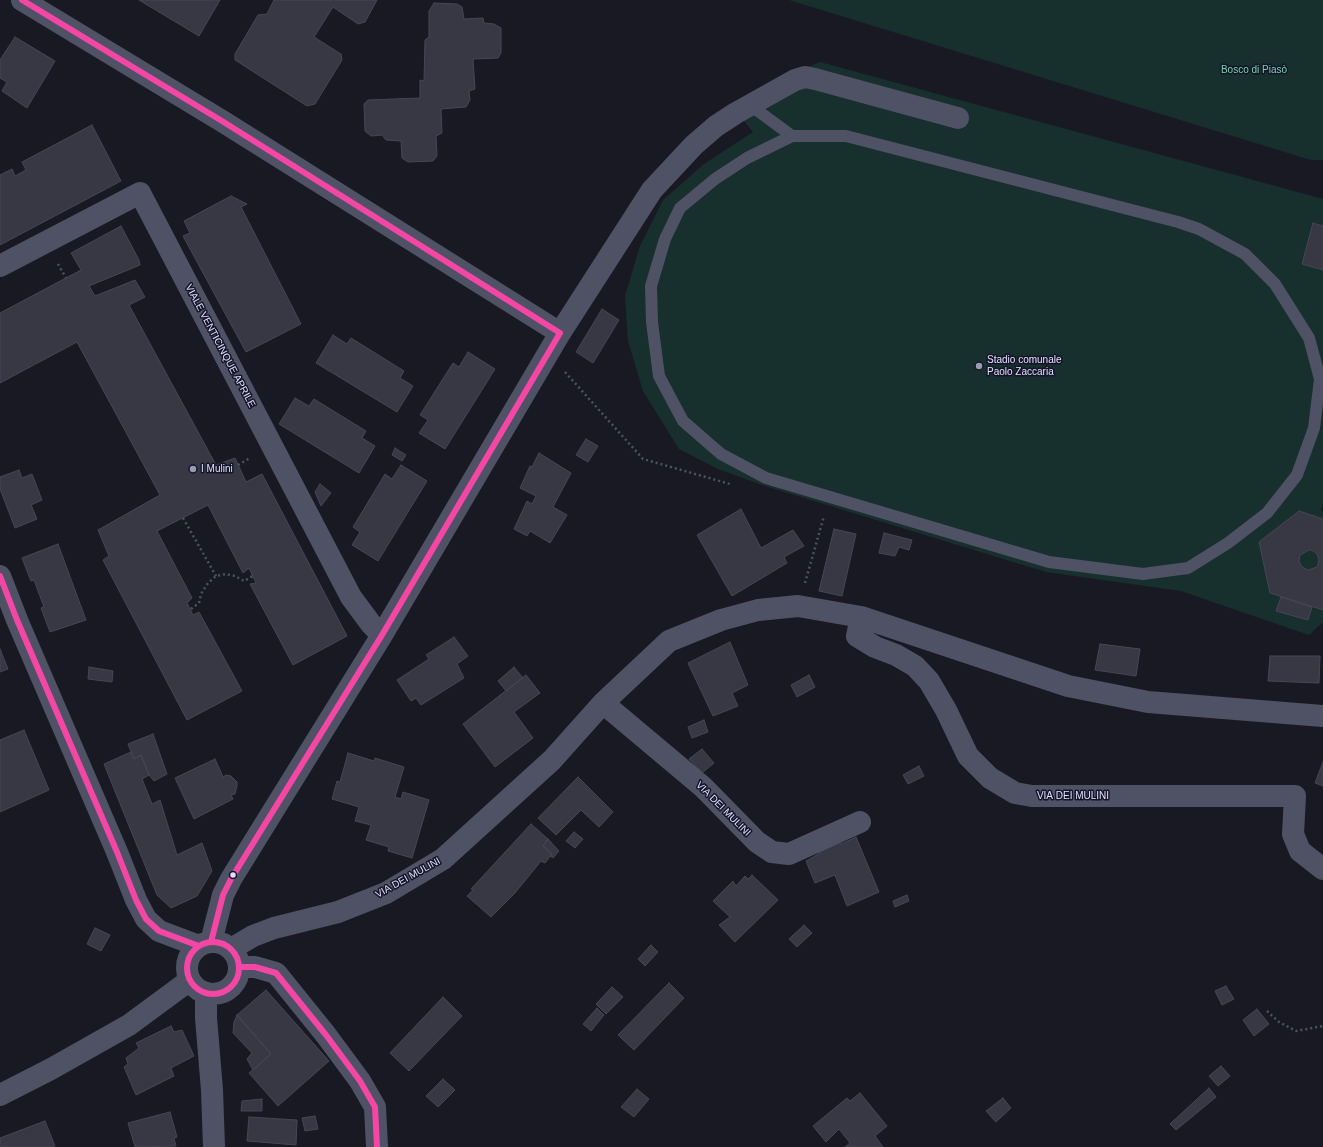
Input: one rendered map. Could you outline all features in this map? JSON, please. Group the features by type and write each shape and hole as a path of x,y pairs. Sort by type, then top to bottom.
{"street":[{"path":"22,0 222,121 560,333"},
{"path":"220,951 192,952 188,960 186,968 188,977 198,990 206,994 222,993 230,989 235,983 238,975 220,951 223,895 231,879 382,635 560,333 652,190 694,145 716,126 795,80 805,77 958,118"},
{"name":"VIALE VENTICINQUE APRILE","path":"0,266 140,192 351,597 371,624 382,635"},
{"path":"0,576 17,620 146,919 159,931 220,951 276,973 360,1081 375,1107 377,1147"},
{"name":"VIA DEI MULINI","path":"220,951 274,928 338,912 386,893 443,859 552,760 603,703 670,641 721,620 758,610 798,606 861,617 1068,686 1148,702 1323,716"},
{"name":"VIA DEI MULINI","path":"861,617 857,636 875,647 896,655 915,666 932,686 946,710 968,756 990,778 1015,793 1032,796 1294,796 1293,834 1300,851 1323,869"},
{"name":"VIA DEI MULINI","path":"603,703 703,787 757,842 772,852 789,854 860,822"},
{"path":"0,1095 51,1069 128,1025 190,980"},
{"path":"206,994 206,1018 212,1090 214,1147"}],"lane":[{"path":"750,105 792,136 846,136 1178,222 1199,229 1244,254 1275,284 1309,338 1320,379 1314,428 1297,475 1267,513 1228,543 1188,568 1143,574 1049,562 766,478 721,454 683,421 660,376 652,322 651,286 665,239 680,208 721,175 747,158 792,136"}],"path":[{"path":"56,260 66,278"},
{"path":"548,353 643,459 734,485"},
{"path":"798,606 826,511"},
{"path":"183,518 216,576"},
{"path":"190,609 199,603 201,594 208,583 216,576 226,574 235,576 244,581 253,576"},
{"path":"1267,1011 1279,1022 1296,1031 1323,1026"}],"green space":[{"name":"Bosco di Piasò","path":"789,0 1323,0 1323,160 1311,160"},
{"name":"Stadio comunale Paolo Zaccaria","path":"820,62 1323,199 1323,503 1321,510 1323,511 1323,622 1309,635 1181,591 1046,572 765,486 718,469 679,449 643,391 628,341 625,296 640,246 663,200 704,164 753,132 732,106 772,83"}],"building":[{"path":"139,0 220,0 199,36"},
{"path":"274,0 377,0 365,22 358,24 333,7 314,37 341,54 342,60 315,104 307,106 235,60 235,54 258,15 267,14"},
{"path":"434,3 457,4 462,7 464,19 483,18 484,23 494,24 501,28 501,53 498,58 473,59 475,89 469,91 470,100 466,107 441,109 442,133 436,136 437,156 433,161 408,162 402,158 401,141 386,140 382,135 371,136 365,131 364,104 368,100 420,98 420,80 424,81 425,40 429,37 429,11"},
{"path":"15,37 55,61 27,108 2,91 7,82 0,78 0,60"},
{"path":"92,125 121,181 0,245 0,175 12,169 15,176 26,170 22,162"},
{"path":"231,196 247,204 241,207 301,324 246,352 183,236 190,233 184,221"},
{"path":"1313,223 1323,226 1323,270 1302,264"},
{"name":"I Mulini","path":"121,226 139,260 140,265 89,286 95,296 135,280 145,297 129,305 216,465 235,458 246,482 262,474 347,636 293,665 250,584 256,583 249,568 243,573 208,505 157,531 192,598 187,603 193,615 199,612 242,691 187,720 103,560 109,556 98,530 160,495 77,342 0,383 0,313 81,270 71,253"},
{"path":"602,309 619,320 593,363 576,352"},
{"path":"333,335 347,344 351,338 404,371 400,378 413,386 397,412 316,363"},
{"path":"468,352 495,369 445,449 419,433 428,420 420,415 453,363 459,367"},
{"path":"295,398 309,406 314,399 366,431 362,438 375,446 359,473 279,424"},
{"path":"586,439 598,446 588,462 576,455"},
{"path":"395,448 406,455 402,461 392,455"},
{"path":"539,453 571,473 553,507 567,515 550,543 530,531 527,536 514,529 527,501 532,504 536,496 520,488 530,466 532,467"},
{"path":"401,465 427,481 378,561 352,545 360,532 353,527 385,474 392,479"},
{"path":"19,470 22,478 32,474 42,500 31,505 37,519 15,528 0,489 0,477"},
{"path":"320,484 331,493 321,506 315,492"},
{"path":"741,509 761,548 793,530 804,546 784,557 787,563 732,596 697,535"},
{"path":"1299,511 1323,519 1323,610 1270,593 1259,542","holes":["1312,550 1317,554 1319,560 1317,567 1308,570 1302,567 1299,561 1300,555"]},
{"path":"834,529 856,534 842,596 819,591"},
{"path":"884,533 912,540 909,550 899,547 895,556 879,553"},
{"path":"58,544 86,620 50,632 41,608 44,607 34,580 31,581 22,558"},
{"path":"1281,597 1312,607 1308,620 1276,611"},
{"path":"454,637 468,656 457,664 464,678 421,705 416,698 411,701 397,680 429,659 426,655"},
{"path":"730,642 748,685 732,693 738,706 713,716 688,663"},
{"path":"1100,644 1140,649 1136,676 1095,670"},
{"path":"0,649 8,669 0,672"},
{"path":"1270,656 1320,656 1319,683 1268,681"},
{"path":"89,667 113,671 112,682 88,679"},
{"path":"514,667 523,678 506,691 498,681"},
{"path":"526,675 540,693 514,712 533,738 495,767 463,724"},
{"path":"809,675 815,687 797,697 791,685"},
{"path":"704,720 708,732 692,738 688,727"},
{"path":"24,730 49,790 0,812 0,740"},
{"path":"153,734 167,774 154,781 149,775 141,755 134,759 128,744"},
{"path":"702,749 714,763 702,773 689,759"},
{"path":"131,752 134,759 141,755 149,775 142,779 152,804 160,800 177,855 202,843 212,871 197,896 171,908 157,895 104,764"},
{"path":"348,753 374,761 375,758 404,767 395,797 401,799 403,792 429,800 412,858 388,851 389,847 366,840 371,825 355,821 359,807 332,799 337,781 340,782"},
{"path":"215,759 223,777 226,775 231,776 237,782 235,794 231,795 233,799 194,819 175,778"},
{"path":"1323,762 1323,786 1315,783"},
{"path":"919,766 924,776 908,784 903,775"},
{"path":"578,777 613,812 599,827 581,810 556,835 538,818"},
{"path":"531,824 548,839 543,846 552,854 545,863 541,861 515,893 491,917 467,896 473,890 471,889"},
{"path":"574,832 583,839 575,848 566,841"},
{"path":"856,837 879,892 847,906 835,875 815,883 806,861 820,853 818,848 839,839 841,844"},
{"path":"548,839 559,851 553,858 550,856 552,854 543,846"},
{"path":"752,875 778,900 735,942 719,925 730,917 713,901 733,881 736,886 745,876 748,879"},
{"path":"907,895 909,901 895,907 893,901"},
{"path":"804,925 812,933 797,947 789,939"},
{"path":"95,928 110,935 101,951 87,944"},
{"path":"651,945 658,952 645,966 638,959"},
{"path":"669,983 684,998 634,1050 618,1035"},
{"path":"1226,986 1234,999 1222,1005 1215,991"},
{"path":"612,987 623,997 606,1014 596,1004"},
{"path":"266,990 329,1061 278,1106 249,1073 271,1054 237,1015"},
{"path":"443,997 462,1016 409,1071 390,1053"},
{"path":"597,1008 604,1015 591,1031 583,1024"},
{"path":"1257,1009 1269,1024 1254,1036 1243,1020"},
{"path":"237,1015 271,1054 253,1070 247,1059 252,1053 233,1033 234,1022"},
{"path":"171,1026 174,1032 182,1030 194,1056 171,1068 174,1076 136,1095 124,1067 128,1064 126,1058 139,1048 136,1043"},
{"path":"1221,1066 1230,1076 1218,1086 1209,1076"},
{"path":"443,1079 455,1090 438,1107 426,1096"},
{"path":"1209,1088 1216,1097 1176,1130 1170,1124"},
{"path":"637,1089 649,1099 634,1117 621,1107"},
{"path":"860,1093 887,1126 875,1136 883,1147 845,1147 850,1143 839,1129 826,1142 813,1126 847,1098 850,1101"},
{"path":"1003,1098 1011,1108 996,1122 986,1111"},
{"path":"262,1099 262,1111 241,1111 242,1101"},
{"path":"170,1112 177,1137 174,1138 176,1146 135,1147 128,1123"},
{"path":"315,1116 318,1129 305,1131 302,1118"},
{"path":"249,1117 297,1120 296,1145 247,1141"},
{"path":"45,1121 55,1146 0,1147 0,1138"}],"transit line":[{"path":"22,0 222,121 560,333 382,635 231,879 223,895 211,942"},
{"path":"0,576 17,620 117,852 136,900 146,919 159,931 199,946"},
{"path":"208,942 218,942 232,949 239,963 239,968 239,973 232,987 218,994 208,994 198,990 191,983 187,973 187,963 191,953 198,946 208,942"},
{"path":"239,967 255,967 276,973 326,1035 360,1081 375,1107 377,1147"}],"place":[{"name":"Stadio comunale Paolo Zaccaria","path":"979,366"},
{"name":"I Mulini","path":"193,469"}]}
